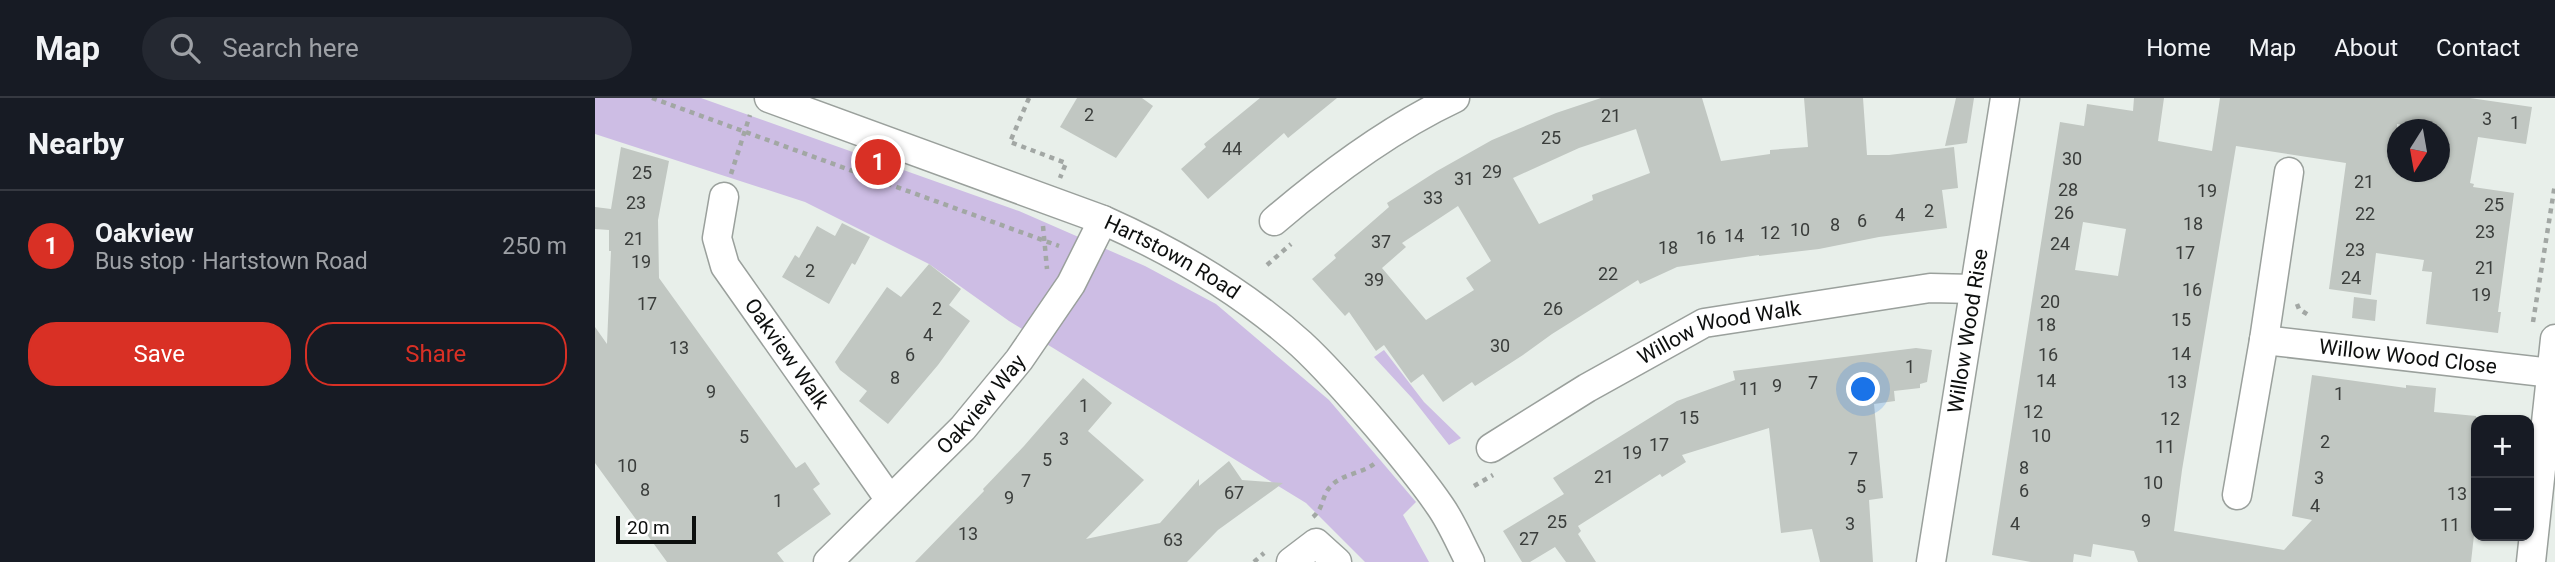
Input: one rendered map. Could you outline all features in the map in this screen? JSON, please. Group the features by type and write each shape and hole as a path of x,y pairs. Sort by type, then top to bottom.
{"street":[{"path":"1274,221 1329,175 1383,139 1455,98"},
{"name":"Willow Wood Rise","path":"1931,562 2005,98"},
{"name":"Hartstown Road","path":"760,104 1051,199 1174,254 1238,294 1301,344 1349,394 1441,507 1470,562"},
{"path":"2237,495 2289,172"},
{"name":"Oakview Walk","path":"724,197 717,238 725,266 890,500"},
{"name":"Oakview Way","path":"828,562 963,428 1019,360 1071,284 1103,220"},
{"name":"Willow Wood Walk","path":"1491,448 1587,387 1704,323 1930,288 1974,289"},
{"path":"2531,562 2551,373 2543,335"},
{"name":"Willow Wood Close","path":"2264,340 2551,373"},
{"path":"1282,554 1312,532 1337,562"}],"path":[{"path":"652,98 1085,255"},
{"path":"1029,98 1010,142 1066,163 1042,223 1046,241 1047,273"},
{"path":"724,197 745,131 760,104"},
{"path":"2543,335 2555,184"},
{"path":"2297,295 2299,309 2312,317"},
{"path":"1312,532 1324,495 1333,483 1367,468 1395,448"},
{"path":"1254,562 1282,554"}],"shaded area":[{"path":"595,98 701,98 1019,211 1145,266 1216,304 1329,400 1416,502 1403,515 1429,562 1365,562 1306,503 1009,321 929,264 805,202 595,134"},
{"path":"1384,350 1424,402 1461,438 1449,445 1412,398 1374,357"}],"building":[{"path":"1077,98 1142,98 1153,106 1116,158 1060,127"},
{"path":"1260,98 1337,98 1288,138 1284,133 1208,199 1181,169 1206,147 1204,144"},
{"path":"1601,98 1702,98 1721,161 1770,154 1770,150 1808,147 1804,98 1863,98 1867,155 1954,147 1958,188 1942,190 1947,228 1879,237 1819,249 1677,267 1640,284 1638,280 1475,386 1472,382 1443,402 1423,374 1411,383 1384,345 1376,351 1349,312 1345,316 1312,279 1336,258 1334,255 1389,207 1387,203 1492,140 1556,113","holes":["1636,129 1650,173 1592,195 1593,200 1539,224 1513,178 1579,148","1458,206 1491,261 1466,278 1474,290 1426,320 1382,268 1406,247 1402,243"]},
{"path":"1956,98 1974,98 1967,143 1945,146"},
{"path":"2134,98 2164,98 2158,141 2212,151 2220,98 2470,98 2532,107 2526,144 2478,137 2470,183 2474,184 2473,187 2514,193 2498,312 2501,312 2498,333 2426,324 2432,272 2422,271 2424,260 2376,253 2371,295 2329,289 2346,163 2236,146 2182,470 2174,531 2284,550 2312,520 2292,516 2312,375 2406,388 2406,385 2436,388 2434,412 2471,416 2471,541 2473,541 2471,562 2138,562 2134,551 2093,544 2091,557 2074,554 2073,562 2031,562 1992,555 2060,122 2084,126 2087,104 2133,111","holes":["2083,222 2126,229 2118,276 2075,270"]},
{"path":"621,147 669,161 658,220 659,278 796,468 805,462 820,484 813,489 831,514 777,553 784,562 667,562 595,463 595,327 607,344 611,251 609,230 595,229 595,207 611,209"},
{"path":"842,223 870,237 829,304 782,277 795,255 799,258 817,226 835,236"},
{"path":"929,264 961,289 949,305 970,321 938,365 888,424 859,401 867,391 840,370 835,362 887,287 901,297"},
{"path":"2354,297 2377,300 2375,321 2352,318"},
{"path":"1916,348 1932,350 1927,382 1920,384 1920,388 1894,391 1895,401 1874,404 1883,498 1869,500 1873,562 1820,562 1812,529 1781,533 1769,428 1682,455 1686,462 1662,477 1660,474 1578,526 1581,531 1578,534 1596,562 1566,562 1555,547 1530,562 1522,562 1503,531 1564,494 1553,478 1677,401 1735,380 1733,371"},
{"path":"1083,378 1112,403 1088,431 1144,480 1086,539 1160,523 1199,479 1199,486 1229,461 1242,480 1283,483 1218,530 1187,562 915,562 984,491"}],"place":[{"name":"Oakview","path":"878,162"}]}
